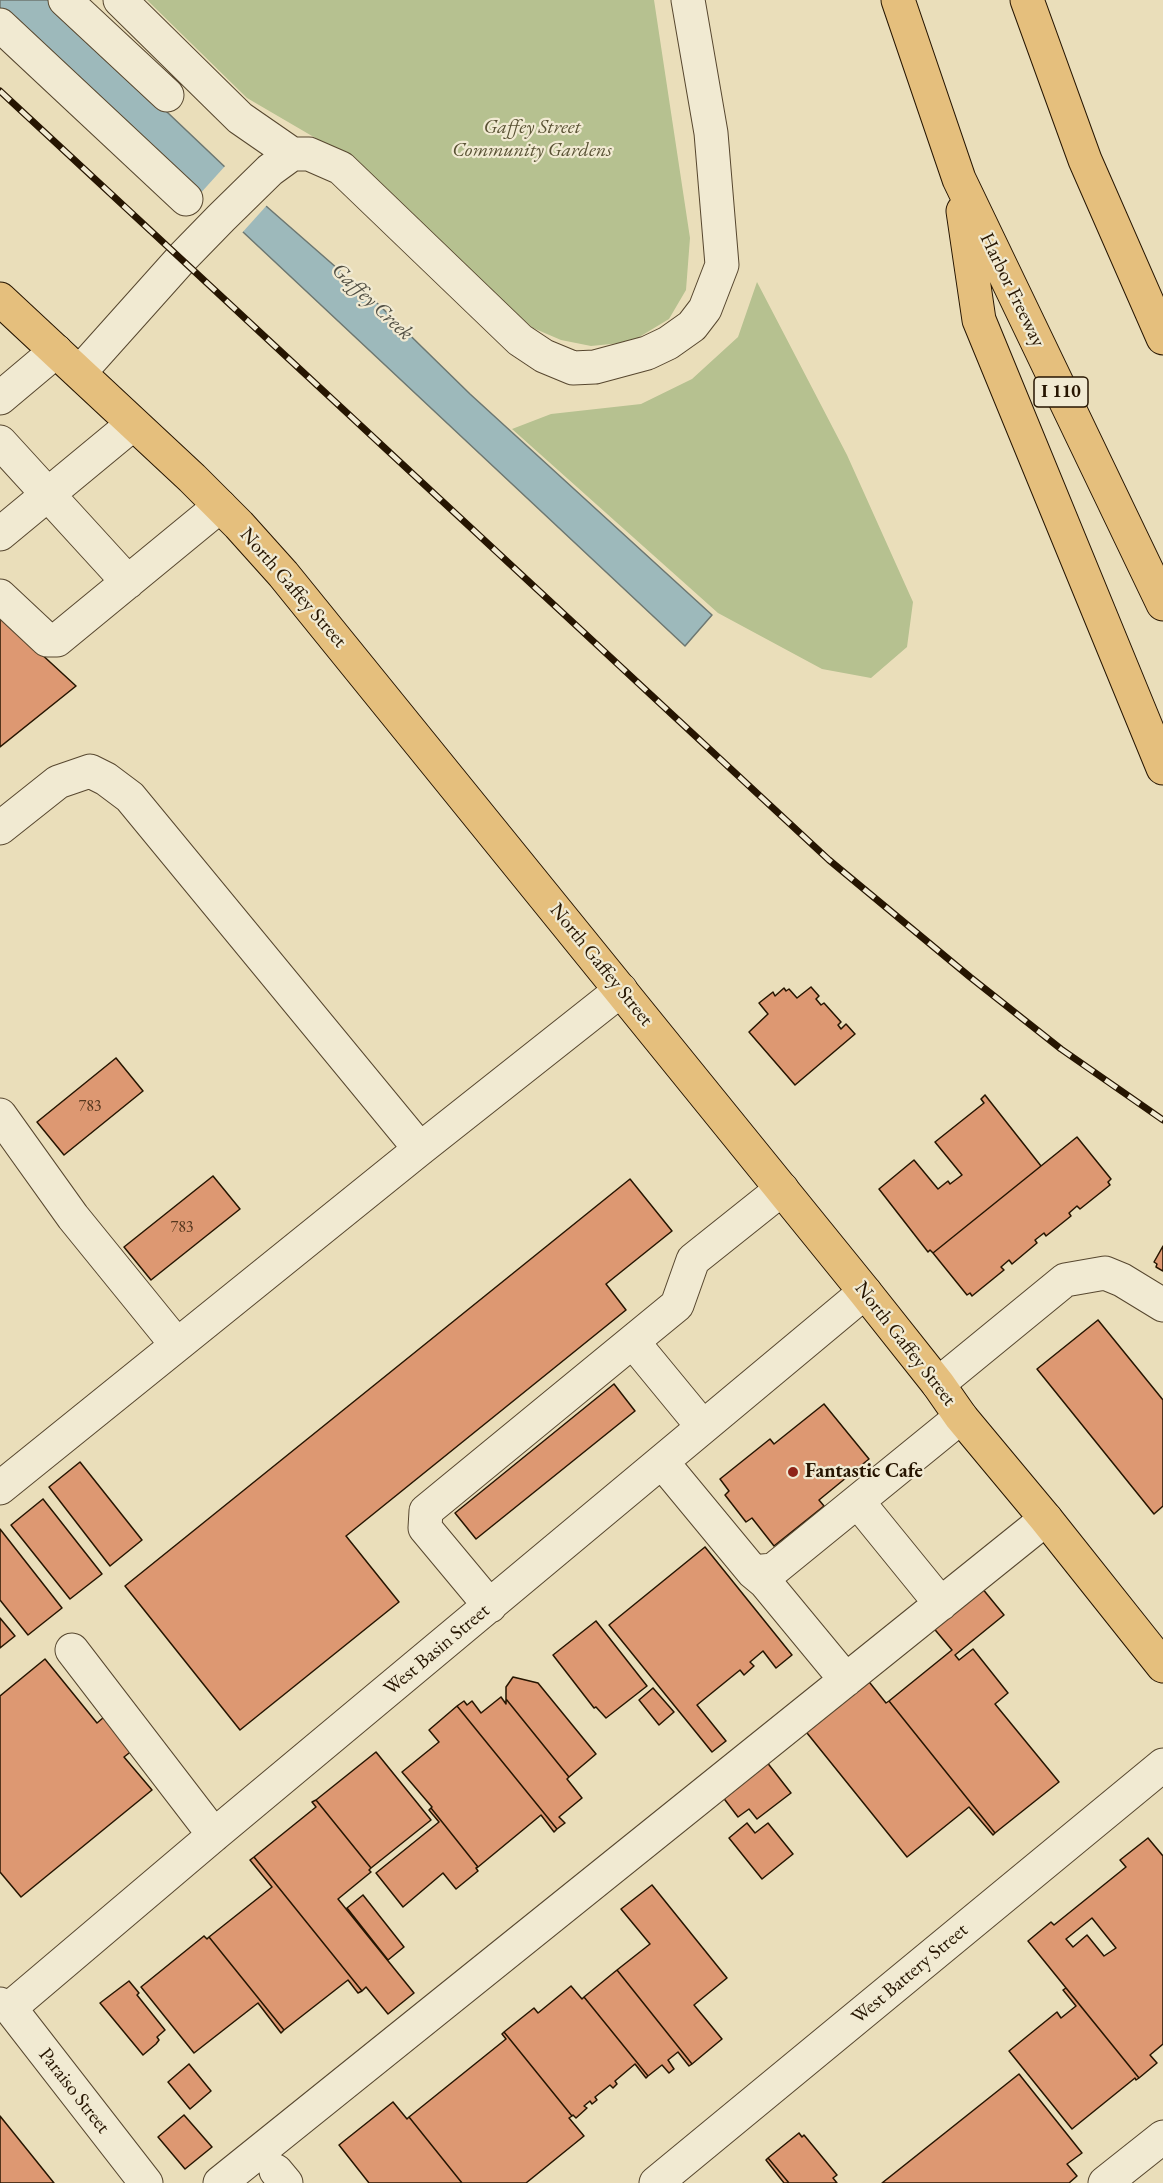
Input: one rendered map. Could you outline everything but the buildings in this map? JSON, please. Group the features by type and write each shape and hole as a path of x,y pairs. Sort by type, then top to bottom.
{"main road":[{"name":"Harbor Freeway","path":"898,0 959,179 1163,604"},
{"path":"1028,0 1085,160 1163,338"},
{"path":"959,179 979,320 1163,768"},
{"name":"North Gaffey Street","path":"0,299 220,506 283,574 782,1189 938,1384 961,1417 1163,1666"}],"street":[{"path":"65,0 167,95"},
{"path":"120,0 240,118 292,154 309,154 341,168 520,340 543,356 573,368 595,367 647,353 668,343 692,326 705,309 723,265 711,133 688,0"},
{"path":"0,25 186,200"},
{"path":"80,372 182,258 270,170 292,154"},
{"path":"0,398 56,351"},
{"path":"0,534 133,424"},
{"path":"0,442 128,582"},
{"path":"0,596 47,640 57,640 220,506"},
{"path":"0,828 58,782 90,771 130,796 420,1149"},
{"path":"0,1488 621,990"},
{"path":"0,1115 73,1217 177,1345"},
{"path":"490,1606 425,1528 426,1511 677,1305 693,1260 782,1189"},
{"path":"938,1384 1065,1280 1105,1273 1122,1280 1163,1305"},
{"name":"West Basin Street","path":"5,2006 490,1606 865,1292"},
{"path":"633,1342 703,1427"},
{"path":"753,1572 773,1570 961,1417"},
{"path":"662,1462 846,1680"},
{"path":"858,1502 941,1604"},
{"path":"220,2183 1046,1519"},
{"path":"72,1650 214,1835"},
{"name":"West Battery Street","path":"656,2183 1163,1764"},
{"name":"Paraiso Street","path":"5,2006 146,2183"},
{"path":"1105,2183 1158,2152"}],"green space":[{"name":"Gaffey Street Community Gardens","path":"147,0 654,0 690,238 686,290 669,319 631,342 591,346 561,340 533,328 324,143 247,98"},
{"path":"757,282 847,455 913,602 907,647 871,678 822,669 718,613 512,429 551,414 641,404 692,379 738,337"}],"water":[{"name":"Gaffey Creek","path":"0,0 49,0 266,206 378,304 470,394 712,615 685,646 243,232 0,9"}],"pier":[{"path":"226,165 268,204 241,234 198,196"}],"railway":[{"path":"0,91 829,860 1061,1049 1163,1120"}],"place":[{"name":"Fantastic Cafe","path":"793,1472"}]}
